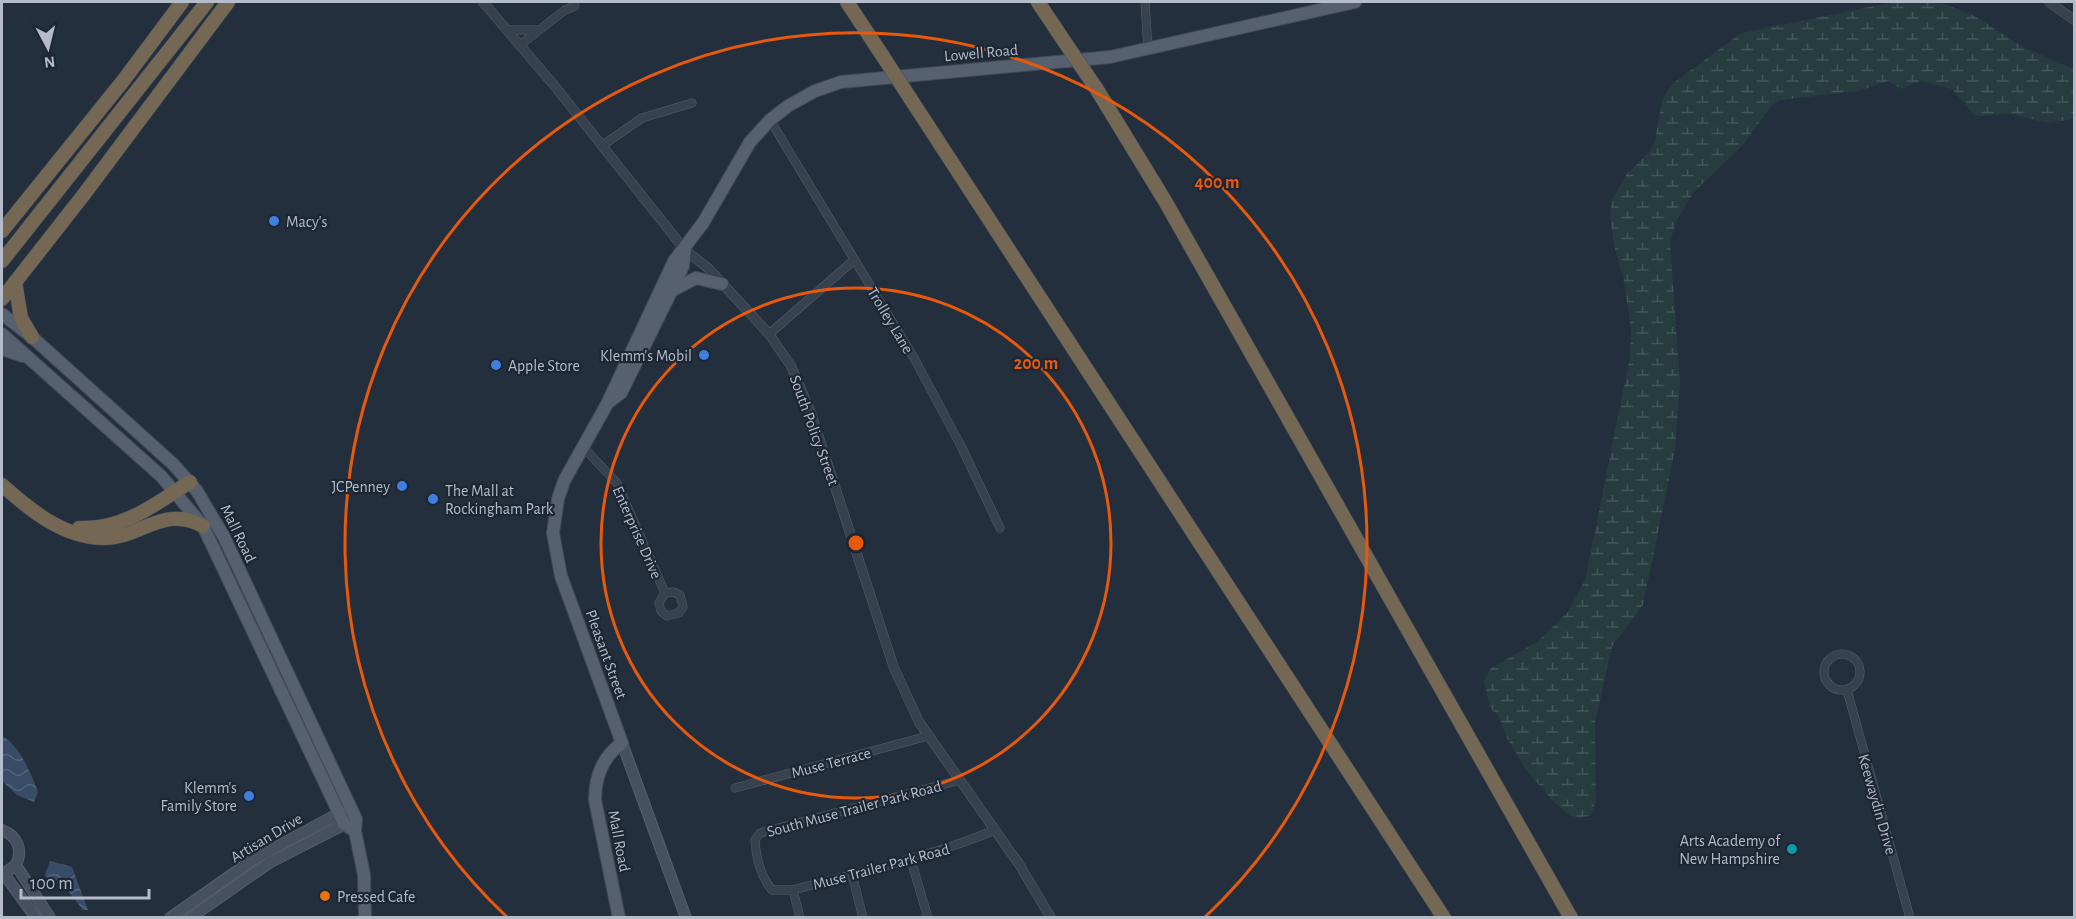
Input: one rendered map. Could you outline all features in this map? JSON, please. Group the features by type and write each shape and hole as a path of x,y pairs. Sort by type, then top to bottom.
{"highway":[{"path":"2,231 123,81 183,2"},
{"path":"187,25 199,2"},
{"path":"2,261 207,2"},
{"path":"2,299 86,193 228,2"},
{"path":"847,2 1444,918"},
{"path":"1038,2 1096,88 1165,201 1572,918"},
{"path":"15,282 21,318 32,337"},
{"path":"64,528 102,527 129,520 190,482"},
{"path":"2,485 32,511 64,528 102,538 127,534 174,518 188,519 203,526"},
{"path":"1502,794 1582,918"}],"main road":[{"name":"Lowell Road","path":"686,250 750,142 770,120 808,94 849,81 1090,60 1148,50 1355,2"},
{"name":"Pleasant Street","path":"608,404 621,393 683,266 686,250"},
{"name":"Pleasant Street","path":"686,250 674,261 608,404 564,480 554,518 554,548 561,576 686,918"},
{"path":"672,290 686,280 696,278 722,284"},
{"name":"Mall Road","path":"2,314 32,337 190,482 210,510 349,819 364,875 365,918"},
{"name":"Mall Road","path":"2,334 176,491 203,526 349,819"},
{"path":"2,349 31,360"},
{"name":"Mall Road","path":"619,918 595,800 597,781 603,763 611,751 621,743"},
{"name":"Artisan Drive","path":"170,918 254,859 349,819"},
{"name":"Artisan Drive","path":"190,918 268,863 349,819"},
{"path":"2,830 14,837 18,843 19,858 16,866 3,874 36,918"},
{"path":"16,866 50,918"}],"street":[{"name":"South Policy Street","path":"483,2 603,145 686,250 722,284 769,334 786,356 801,385 901,687 928,735 995,830 1051,918"},
{"path":"1145,2 1148,50"},
{"path":"2049,2 2074,20"},
{"path":"520,45 565,10 575,6"},
{"path":"507,30 538,30"},
{"path":"603,145 642,118 692,103"},
{"name":"Trolley Lane","path":"770,120 853,261 914,358 961,446 999,528"},
{"path":"769,334 853,261"},
{"name":"Enterprise Drive","path":"583,447 617,483 665,593"},
{"path":"1836,656 1851,657 1859,665 1858,680 1847,690 1831,686 1825,677 1828,662 1836,656"},
{"name":"Keewaydin Drive","path":"1847,690 1910,918"},
{"name":"Muse Terrace","path":"735,788 928,735"},
{"name":"South Muse Trailer Park Road","path":"793,890 772,890 766,883 756,852 755,840 760,833 960,780"},
{"name":"Muse Trailer Park Road","path":"800,918 793,890 911,860 995,830"},
{"path":"911,860 928,918"},
{"path":"852,874 863,918"}],"green space":[{"path":"1889,3 1941,3 1973,15 2025,48 2074,69 2074,119 2048,123 2010,114 1975,116 1952,89 1921,81 1901,89 1888,81 1859,91 1780,100 1771,106 1742,146 1693,193 1676,222 1670,242 1680,382 1675,450 1643,605 1612,647 1595,723 1596,802 1590,816 1573,818 1554,802 1526,770 1506,736 1498,715 1490,708 1484,681 1490,669 1538,641 1568,612 1585,580 1630,357 1631,329 1623,276 1614,246 1610,214 1612,200 1626,175 1650,151 1655,141 1662,100 1672,84 1741,33"}],"water":[{"path":"2,736 14,746 28,769 38,792 34,802 17,795 2,781"},
{"path":"50,861 72,867 88,910 83,910 65,887 56,880 47,878 45,875"}],"place":[{"name":"Macy's","path":"274,221"},
{"name":"Klemm's Mobil","path":"704,355"},
{"name":"Apple Store","path":"496,365"},
{"name":"JCPenney","path":"402,486"},
{"name":"The Mall at Rockingham Park","path":"433,499"},
{"name":"Klemm's Family Store","path":"249,796"},
{"name":"Arts Academy of New Hampshire","path":"1792,849"},
{"name":"Pressed Cafe","path":"325,896"}]}
